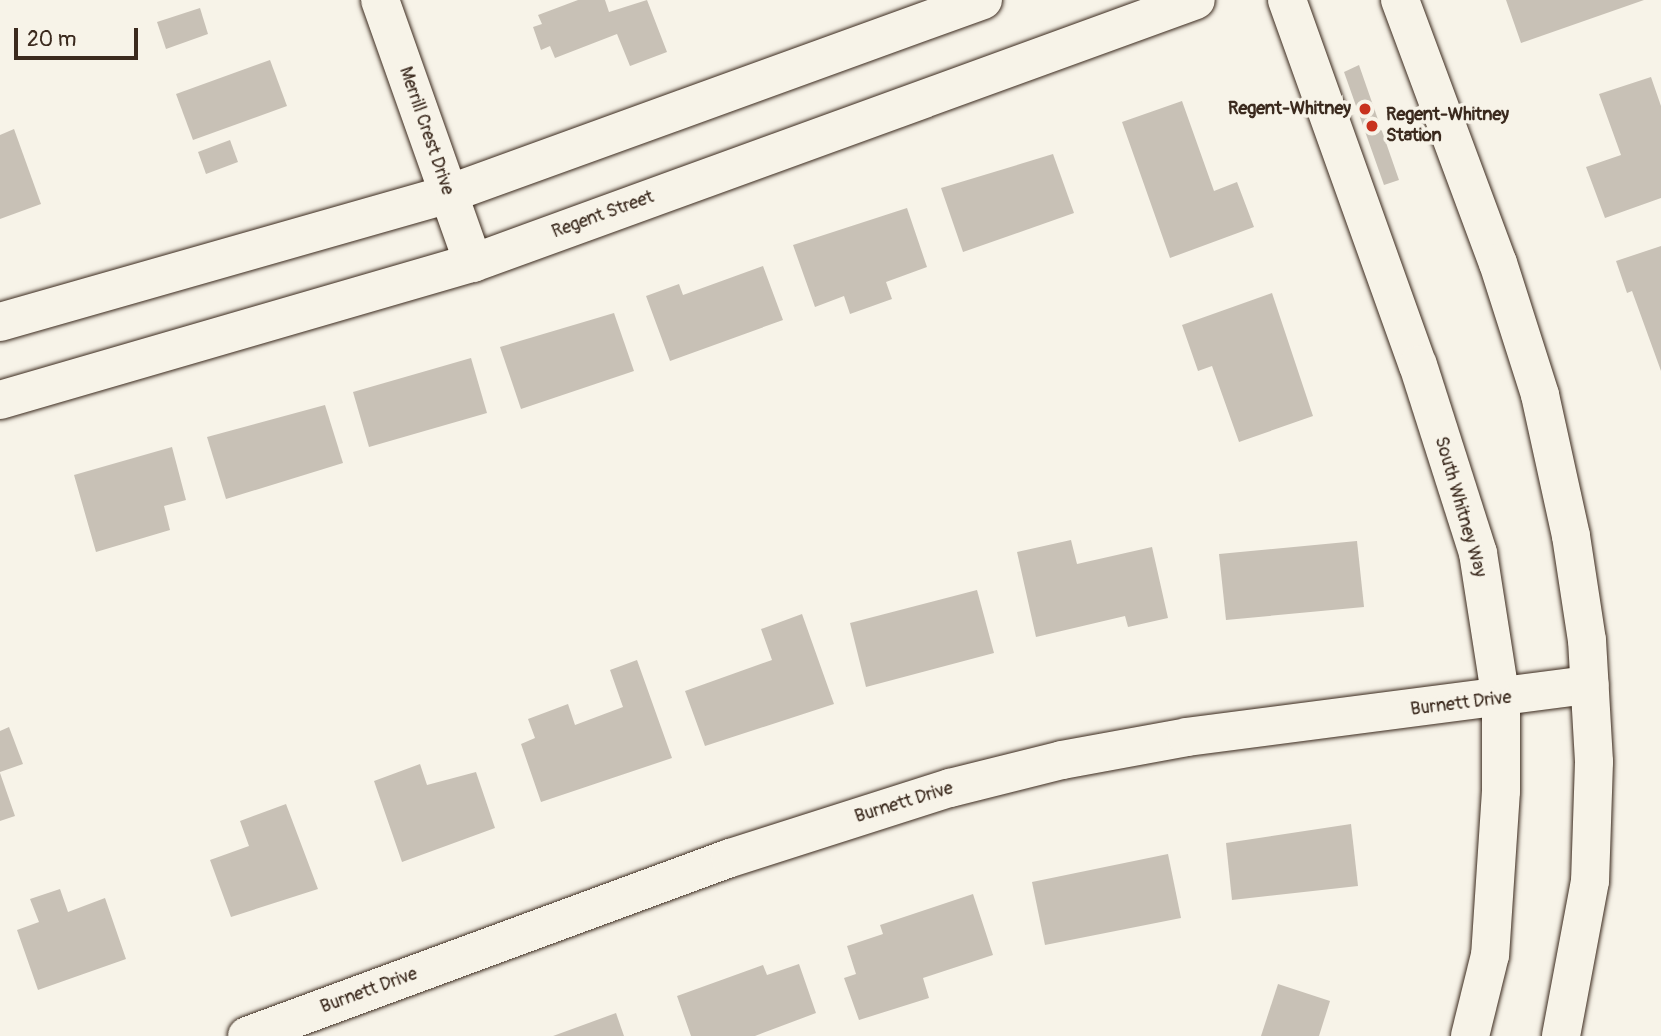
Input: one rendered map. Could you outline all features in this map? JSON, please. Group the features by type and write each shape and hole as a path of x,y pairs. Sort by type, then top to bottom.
{"street":[{"name":"Merrill Crest Drive","path":"380,0 473,263"},
{"path":"0,322 448,194 983,0"},
{"name":"Regent Street","path":"0,400 473,263 1196,0"},
{"name":"South Whitney Way","path":"1287,0 1418,365 1478,553 1501,700 1501,791 1490,955 1470,1036"},
{"path":"1400,0 1497,263 1540,395 1571,536 1590,685 1590,881 1561,1036"},
{"name":"Burnett Drive","path":"247,1036 730,858 950,788 1062,760 1187,737 1501,700 1590,685"}],"building":[{"path":"578,0 605,0 609,12 647,0 667,52 630,66 617,34 555,58 550,46 541,50 533,27 542,24 538,15"},
{"path":"1506,0 1644,0 1521,43"},
{"path":"200,8 208,34 166,49 157,22"},
{"path":"270,60 287,106 193,140 176,94"},
{"name":"Regent-Whitney Station","path":"1359,65 1399,180 1384,185 1344,72"},
{"path":"1651,77 1661,106 1661,198 1605,218 1586,167 1621,155 1599,94"},
{"path":"1182,101 1214,191 1237,182 1254,227 1170,258 1122,122"},
{"path":"14,129 41,204 0,219 0,135"},
{"path":"230,140 238,162 206,174 198,152"},
{"path":"1053,154 1074,213 963,252 941,188"},
{"path":"907,208 927,267 886,282 892,299 850,314 844,296 815,307 793,245"},
{"path":"1661,246 1661,371 1632,291 1627,293 1616,261"},
{"path":"763,266 783,320 670,361 646,296 679,284 683,295"},
{"path":"1272,293 1313,416 1239,442 1212,366 1198,371 1182,325"},
{"path":"614,313 634,371 521,409 500,347"},
{"path":"471,358 487,413 369,447 353,392"},
{"path":"325,405 343,463 226,499 207,437"},
{"path":"172,447 186,500 164,506 170,530 96,552 74,475"},
{"path":"1071,540 1077,564 1152,547 1168,618 1128,627 1125,616 1036,637 1017,552"},
{"path":"1357,541 1364,607 1226,620 1219,554"},
{"path":"977,590 994,653 866,687 850,623"},
{"path":"802,614 834,704 705,746 685,691 772,660 761,629"},
{"path":"637,660 672,758 541,802 521,744 535,738 528,719 568,704 575,725 623,707 610,670"},
{"path":"9,727 23,764 0,772 0,731"},
{"path":"420,764 427,785 476,772 495,828 402,862 374,781"},
{"path":"0,773 15,816 0,821"},
{"path":"286,804 318,889 231,917 210,860 249,846 240,821"},
{"path":"1351,824 1358,886 1232,900 1226,843"},
{"path":"1168,854 1181,918 1045,945 1032,882"},
{"path":"60,889 68,912 105,898 126,959 38,990 17,930 39,922 30,899"},
{"path":"973,894 993,955 923,978 929,998 859,1020 844,978 856,974 847,946 883,934 880,925"},
{"path":"799,964 816,1013 755,1036 691,1036 677,996 763,965 767,975"},
{"path":"1278,984 1330,1001 1319,1036 1261,1036"},
{"path":"616,1013 624,1036 553,1036"}],"place":[{"name":"Regent-Whitney","path":"1365,109"},
{"name":"Regent-Whitney Station","path":"1372,126"}]}
